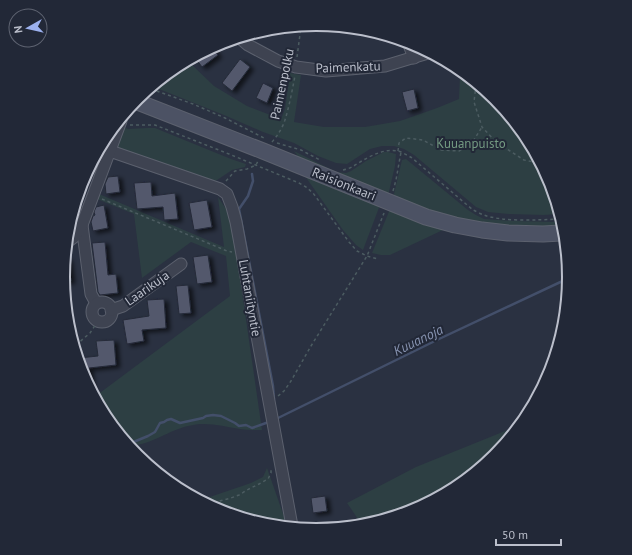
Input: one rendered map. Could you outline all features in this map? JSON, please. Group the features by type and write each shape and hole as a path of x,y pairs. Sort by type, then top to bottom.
{"main road":[{"name":"Raisionkaari","path":"142,103 268,146 400,207 426,217 455,225 482,230 508,233 559,233"}],"street":[{"name":"Paimenkatu","path":"244,42 278,61 296,67 326,71 385,66 422,55"},
{"path":"411,50 414,58"},
{"path":"73,238 82,225 118,130"},
{"path":"110,152 220,189"},
{"name":"Luhtaniityntie","path":"220,189 227,194 232,207 242,253 291,522"},
{"path":"82,225 91,294 96,303"},
{"name":"Laarikuja","path":"111,310 123,306 181,264"},
{"path":"106,302 111,310 111,316 107,320 98,321 93,317 92,308 96,303 106,302"}],"path":[{"name":"Paimenpolku","path":"256,165 279,132 284,122 292,92 300,32"},
{"path":"475,89 474,102 482,127 496,142 524,160 534,162"},
{"path":"155,90 225,118 268,146 301,150 320,160"},
{"path":"124,123 130,125 155,125 299,183 313,193 357,251 378,259"},
{"path":"398,151 399,143 406,138 423,140 441,150 459,151 472,143 482,127"},
{"path":"343,170 348,169 385,150 398,151 412,158 473,210 483,215 493,218 555,219"},
{"path":"392,193 401,152"},
{"path":"220,189 235,171 247,169 256,165"},
{"path":"93,195 227,251 242,253"},
{"path":"277,397 284,391 291,381 367,256 385,212"},
{"path":"79,343 90,333 98,321"},
{"path":"215,502 239,495 268,479 271,465"}],"green space":[{"name":"Kuuanpuisto","path":"192,65 214,86 247,106 281,119 285,109 290,73 301,75 294,122 324,127 365,127 400,121 459,99 460,78 479,92 512,127 537,168 544,183 554,214 509,214 488,212 476,207 414,155 404,149 394,146 382,146 370,149 347,164 336,163 318,156 294,143 263,132 158,88"},
{"path":"121,126 128,129 155,128 246,164 245,167 232,170 217,180 210,182 113,146 117,131"},
{"path":"294,151 336,172 346,173 384,152 396,154 395,166 388,196 300,159"},
{"path":"406,159 468,210 484,219 556,222 558,228 547,229 468,222 393,198 402,160"},
{"path":"305,176 380,205 363,250 356,245 343,230"},
{"path":"99,194 224,247 218,197 226,209 232,223 262,430 201,424 181,428 151,441 136,445 120,428 99,394 230,296 226,256 191,242 142,278 134,214 97,199"},
{"path":"390,209 445,229 390,255 372,253"},
{"path":"512,428 479,463 439,491 425,499 395,511 380,516 359,520 347,503 416,467"},
{"path":"267,468 286,522 252,516 206,498 251,483 263,477"}],"building":[{"path":"216,52 218,55 202,67 198,61"},
{"path":"240,59 250,67 232,91 222,83"},
{"path":"263,83 273,88 267,103 256,98"},
{"path":"414,89 418,108 407,111 402,92"},
{"path":"118,176 120,192 106,194 105,184 108,177"},
{"path":"151,182 152,196 175,193 178,219 164,220 163,207 137,209 134,183"},
{"path":"207,200 212,227 194,230 189,203"},
{"path":"104,205 108,228 93,231 91,222 93,216 95,215 94,212 96,207"},
{"path":"105,242 108,275 116,274 118,293 100,295 98,292 92,243"},
{"path":"208,255 212,282 197,284 193,257"},
{"path":"188,285 191,313 179,314 176,286"},
{"path":"164,299 166,328 142,330 144,341 127,344 123,320 149,316 147,300"},
{"path":"114,340 116,365 89,368 90,376 83,358 98,356 96,341"},
{"path":"325,496 327,511 313,513 311,498"}],"waterway":[{"path":"252,174 253,181 248,196 239,209 273,386 274,399"},
{"name":"Kuuanoja","path":"276,419 439,339 562,281"},
{"name":"Kuuanoja","path":"133,442 155,432 160,423 171,419 180,423 213,415 221,416 239,426 246,425 252,428 266,423"}]}
